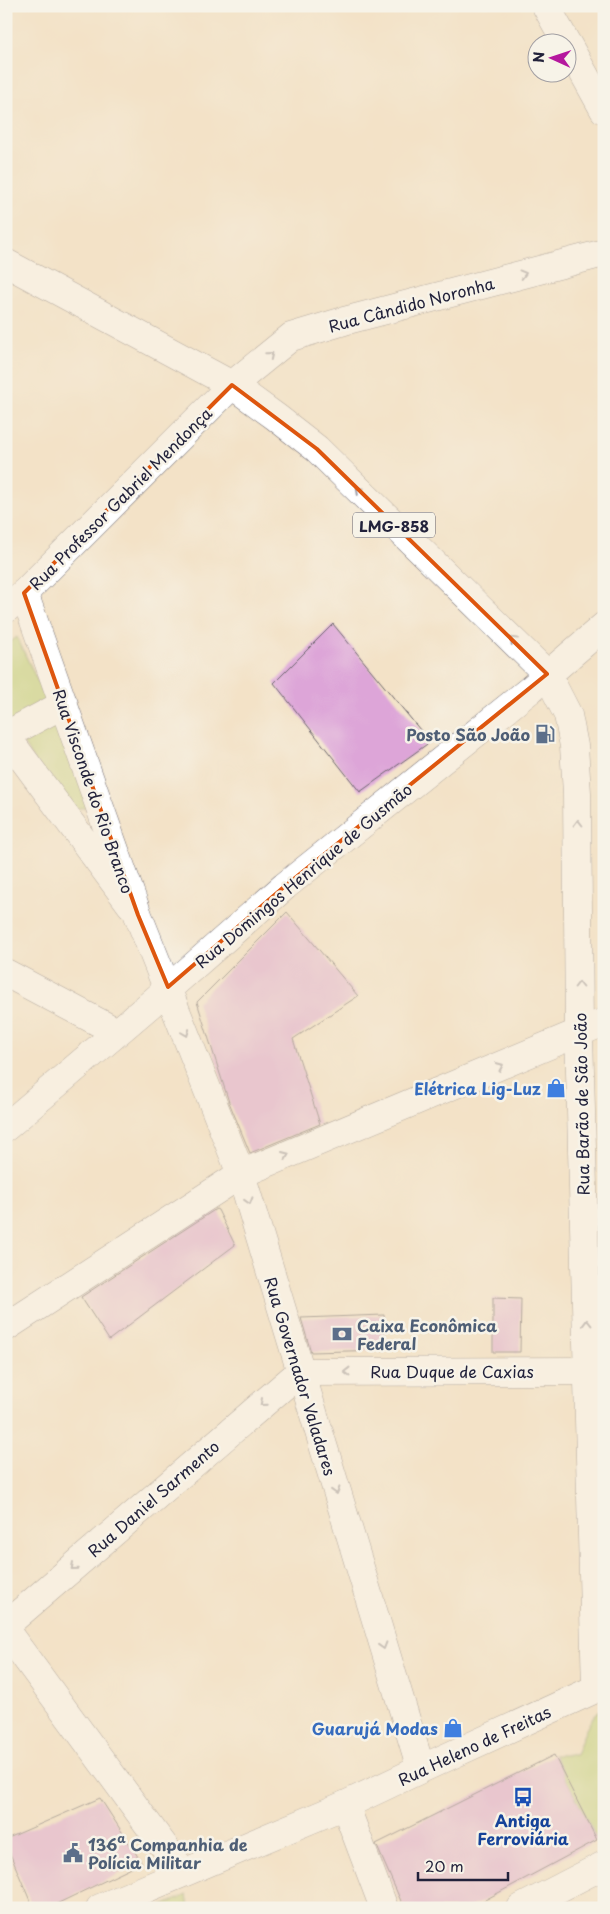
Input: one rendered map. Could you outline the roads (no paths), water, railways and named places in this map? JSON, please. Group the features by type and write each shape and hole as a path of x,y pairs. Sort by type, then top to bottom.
{"main road":[{"path":"546,6 560,32"},
{"path":"578,64 604,110"},
{"name":"Rua Cândido Noronha","path":"232,385 292,337 344,321 604,253"},
{"name":"LMG-858","path":"6,264 232,385 276,416 317,449 547,674"},
{"name":"Rua Professor Gabriel Mendonça","path":"15,601 232,385"},
{"name":"Rua Visconde do Rio Branco","path":"15,601 64,704 138,915 168,987"},
{"name":"Rua Domingos Henrique de Gusmão","path":"6,1127 285,886 604,626"},
{"name":"Rua Barão de São João","path":"547,674 568,715 574,746 577,793 579,1033 596,1371 600,1687"},
{"path":"64,704 6,735 138,915"},
{"path":"6,973 116,1032"},
{"name":"Rua Governador Valadares","path":"168,987 241,1174 420,1769"},
{"path":"6,1327 241,1174 604,1022"},
{"name":"Rua Duque de Caxias","path":"300,1372 596,1371"},
{"name":"Rua Daniel Sarmento","path":"6,1625 300,1372"},
{"path":"6,1631 183,1872"},
{"name":"Rua Heleno de Freitas","path":"100,1908 345,1806 420,1769 600,1687"},
{"path":"345,1806 384,1908"},
{"path":"521,1908 604,1865"}],"place":[{"name":"Posto São João","path":"545,734"},
{"name":"Elétrica Lig-Luz","path":"556,1088"},
{"name":"Caixa Econômica Federal","path":"342,1334"},
{"name":"Guarujá Modas","path":"453,1728"},
{"name":"Antiga Ferroviária","path":"523,1797"},
{"name":"136ª Companhia de Polícia Militar","path":"73,1853"}]}
